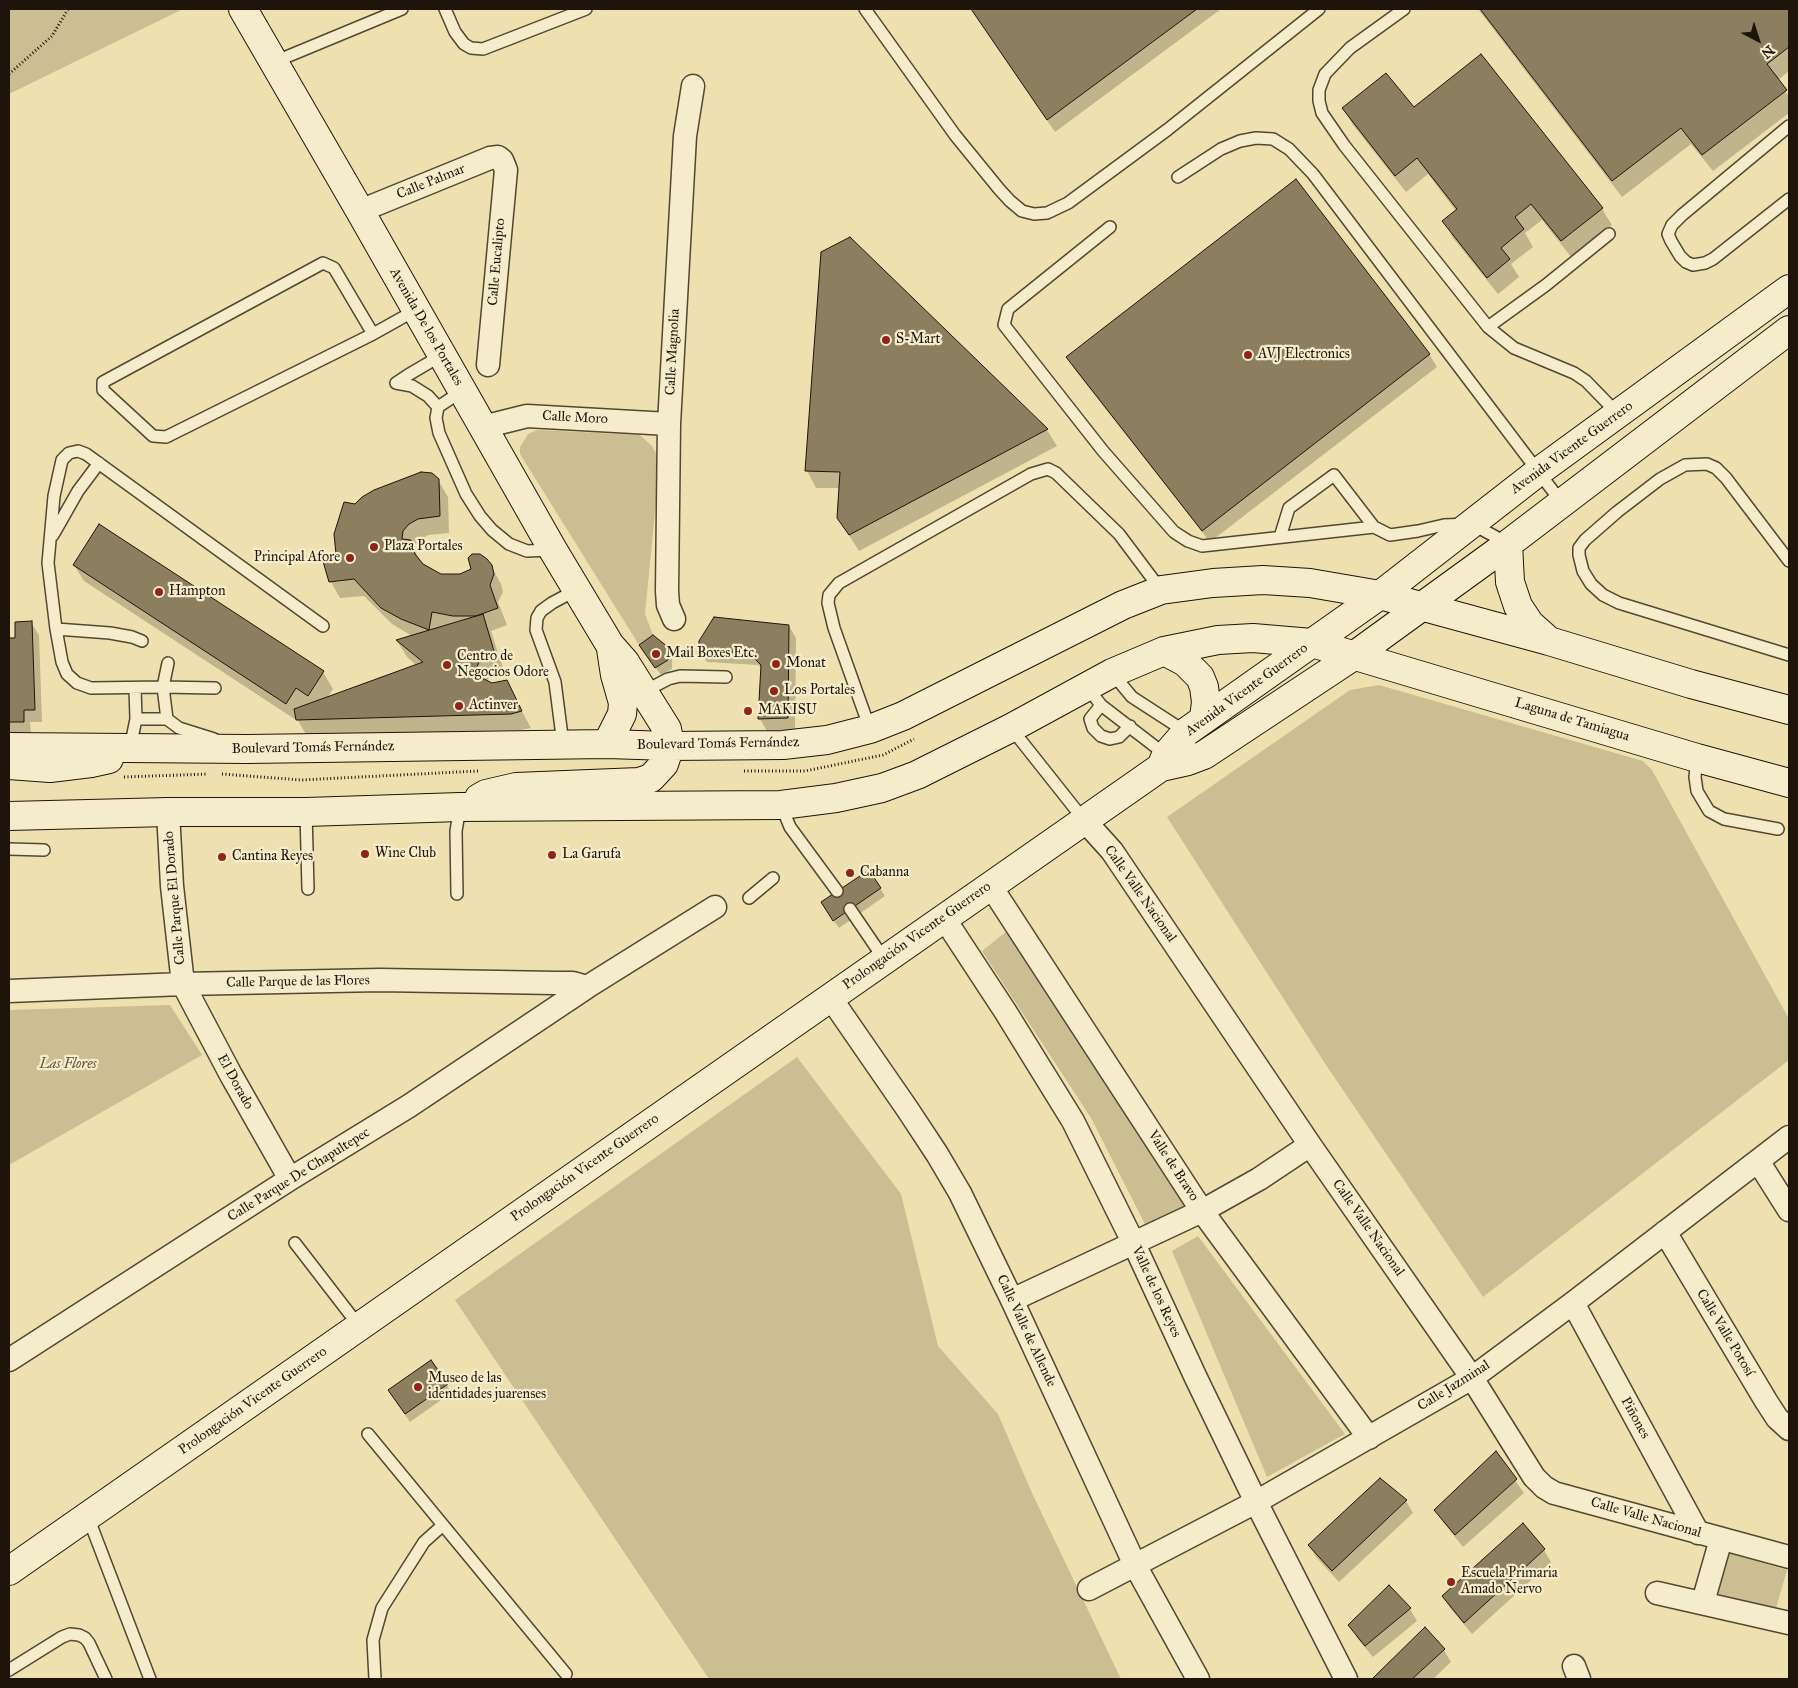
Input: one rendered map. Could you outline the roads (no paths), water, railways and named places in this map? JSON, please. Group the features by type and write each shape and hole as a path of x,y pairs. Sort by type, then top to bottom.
{"main road":[{"name":"Avenida De los Portales","path":"242,9 360,211 553,550 610,645 625,662 667,730 670,746"},
{"name":"Avenida Vicente Guerrero","path":"1164,761 1195,725 1380,595 1538,472 1789,289"},
{"name":"Avenida Vicente Guerrero","path":"1164,761 1188,762 1204,755 1355,655 1508,544 1789,330"},
{"path":"1508,544 1510,582 1518,606 1530,624 1549,641"},
{"name":"Boulevard Tomás Fernández","path":"9,746 247,749 607,744 670,746 783,745 827,740 870,729 903,716 1123,605 1162,590 1213,583 1263,580 1310,583 1380,595 1421,606"},
{"path":"1421,606 1549,641 1691,684 1789,710"},
{"path":"9,816 168,812 306,812 460,807 781,805 836,798 882,788 917,775 1011,728 1094,696 1112,673 1164,651 1218,640 1253,638 1312,643 1355,655"},
{"name":"Avenida De los Portales","path":"607,744 622,714 623,703 612,662 610,645"},
{"path":"1164,651 1185,662 1200,677 1204,687 1206,702 1195,725"},
{"name":"Laguna de Tamiagua","path":"1355,655 1697,758 1789,783"},
{"path":"460,807 486,794 516,787 639,782 651,778 658,772 664,764 670,746"},
{"path":"9,765 50,768 91,763 108,759 130,748"},
{"name":"Prolongación Vicente Guerrero","path":"9,1571 1084,820 1164,761"}],"street":[{"name":"Calle Magnolia","path":"674,619 668,605 667,591 669,424 685,136 693,86"},
{"name":"Calle Palmar","path":"360,211 490,158 498,157 502,160"},
{"name":"Calle Eucalipto","path":"488,365 506,170 502,160"},
{"name":"Calle Moro","path":"483,427 527,416 669,424"},
{"name":"Calle Parque El Dorado","path":"168,812 172,886 183,984"},
{"name":"Calle Valle Nacional","path":"1084,820 1112,851 1310,1145 1472,1378 1534,1478 1554,1493 1789,1557"},
{"name":"Valle de Bravo","path":"990,885 1202,1211 1369,1438"},
{"name":"Calle Parque De Chapultepec","path":"9,1360 290,1179 409,1106 587,987 714,907"},
{"name":"Valle de los Reyes","path":"944,918 1005,1011 1073,1121 1134,1244 1256,1502 1346,1679"},
{"name":"Calle Parque de las Flores","path":"9,991 183,984 380,980 556,982 574,983 587,987"},
{"name":"El Dorado","path":"183,984 231,1075 290,1179"},
{"name":"Calle Valle de Allende","path":"830,996 937,1154 978,1227 1135,1565 1198,1679"},
{"name":"Calle Jazminal","path":"1089,1589 1256,1502 1472,1378 1789,1137"},
{"path":"1012,1300 1202,1211 1259,1180 1310,1145"},
{"path":"1758,1161 1789,1210"},
{"name":"Calle Valle Potosí","path":"1665,1232 1766,1401 1777,1418 1789,1430"},
{"name":"Piñones","path":"1573,1303 1698,1533"},
{"name":"Calle Valle Nacional","path":"1703,1602 1721,1539"},
{"path":"1657,1593 1789,1623"}],"lane":[{"path":"274,62 402,9"},
{"path":"446,9 455,32 464,44 471,48 483,49 586,9"},
{"path":"865,9 955,135 999,189 1022,211 1034,214 1047,213 1068,203 1167,130 1319,9"},
{"path":"1404,9 1350,48 1325,74 1319,90 1322,113 1344,146 1488,327 1514,348 1574,373 1586,381 1618,414"},
{"path":"1789,126 1682,215 1672,225 1668,234 1670,241 1686,262 1693,265 1705,264 1789,199"},
{"path":"1178,177 1221,149 1240,141 1256,138 1273,139 1289,149 1303,162 1318,181 1562,503"},
{"path":"1110,227 1008,309 1004,325 1103,451 1174,532 1188,541 1202,546 1374,527"},
{"path":"1488,327 1546,285 1609,234"},
{"path":"373,334 334,268 323,263 103,382 104,390 153,436 166,437 373,334 416,310"},
{"path":"438,407 428,396 412,386 396,383 442,355"},
{"path":"462,391 438,407 436,418 439,433 466,494 480,516 492,530 510,544 527,551 553,550"},
{"path":"215,688 91,688 77,683 67,674 62,662 56,629 48,563 54,496 62,460 69,453 78,451 86,454 323,626"},
{"path":"51,538 78,491 99,463"},
{"path":"1789,561 1726,478 1716,468 1707,464 1685,465 1660,479 1617,512 1585,540 1579,548 1583,571 1591,584 1603,595 1619,603 1789,655"},
{"path":"870,729 834,628 828,603 829,595 839,583 1031,474 1048,470 1056,473 1120,534 1162,590"},
{"path":"1280,537 1289,508 1334,474 1374,527 1390,535 1418,531 1444,524 1472,524 1508,544"},
{"path":"564,745 554,682 536,630 537,618 541,611 552,603 578,589"},
{"path":"56,629 110,633 142,641"},
{"path":"167,719 163,687 168,663"},
{"path":"1112,673 1132,697 1195,725"},
{"path":"644,691 668,679 680,676 726,677"},
{"path":"130,748 136,719 135,688"},
{"path":"1130,726 1119,737 1110,739 1101,736 1093,728 1090,719 1094,696 1130,726 1164,761"},
{"path":"136,719 167,719 179,728 247,749"},
{"path":"1011,728 1084,820"},
{"path":"1697,758 1695,777 1697,791 1709,810 1724,819 1778,829"},
{"path":"781,805 790,827 837,891"},
{"path":"457,894 456,831 460,807"},
{"path":"306,812 308,889"},
{"path":"9,849 44,850"},
{"path":"748,898 773,878"},
{"path":"850,909 884,959"},
{"path":"295,1243 359,1326"},
{"path":"368,1434 566,1674"},
{"path":"88,1516 150,1679"},
{"path":"375,1679 373,1640 382,1608 420,1548 442,1525"},
{"path":"9,1670 70,1634 79,1635 89,1643 106,1679"}],"place":[{"name":"S-Mart","path":"886,340"},
{"name":"AVJ Electronics","path":"1248,355"},
{"name":"Plaza Portales","path":"374,547"},
{"name":"Principal Afore","path":"350,558"},
{"name":"Hampton","path":"159,592"},
{"name":"Mail Boxes Etc.","path":"656,654"},
{"name":"Monat","path":"776,664"},
{"name":"Centro de Negocios Odore","path":"447,665"},
{"name":"Los Portales","path":"774,691"},
{"name":"Actinver","path":"459,706"},
{"name":"MAKISU","path":"748,711"},
{"name":"Wine Club","path":"365,854"},
{"name":"La Garufa","path":"552,855"},
{"name":"Cantina Reyes","path":"222,857"},
{"name":"Cabanna","path":"850,873"},
{"name":"Museo de las identidades juarenses","path":"418,1387"},
{"name":"Escuela Primaria Amado Nervo","path":"1451,1582"}],"park label":[{"name":"Las Flores","path":"68,1065"}]}
